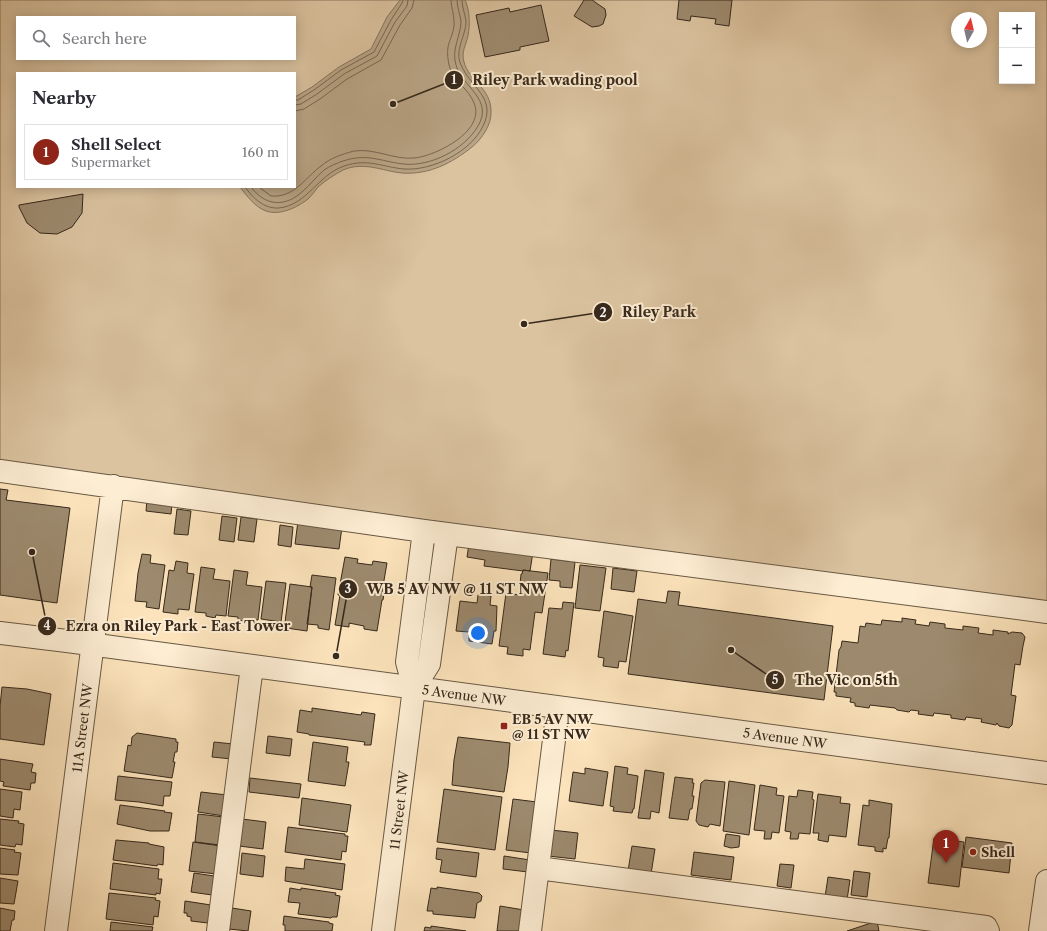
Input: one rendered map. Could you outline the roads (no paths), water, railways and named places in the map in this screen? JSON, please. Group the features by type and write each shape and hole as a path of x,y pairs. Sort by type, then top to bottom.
{"street":[{"path":"0,471 424,531 1047,612"},
{"name":"11A Street NW","path":"56,931 113,486"},
{"name":"11 Street NW","path":"383,931 414,688 407,662 424,531"},
{"name":"11 Street NW","path":"414,688 429,664 447,534"},
{"name":"5 Avenue NW","path":"0,633 1047,774"},
{"path":"218,931 252,666"},
{"path":"530,931 558,708"},
{"path":"538,868 986,927 988,931"},
{"path":"1040,931 1047,883"}],"water":[{"path":"400,0 465,0 469,13 469,22 468,36 463,52 463,58 470,74 484,90 490,103 490,121 483,136 472,147 456,158 431,170 402,173 366,166 351,167 327,180 318,187 308,199 294,208 283,212 271,212 258,207 241,188 296,188 296,96 312,87 339,67 371,49 387,17"}],"place":[{"name":"Riley Park wading pool","path":"393,104"},
{"name":"Riley Park","path":"524,324"},
{"name":"Ezra on Riley Park - East Tower","path":"32,552"},
{"name":"The Vic on 5th","path":"731,650"},
{"name":"WB 5 AV NW @ 11 ST NW","path":"336,656"},
{"name":"EB 5 AV NW @ 11 ST NW","path":"504,726"},
{"name":"Shell","path":"973,852"},
{"name":"Shell Select","path":"946,863"}]}
